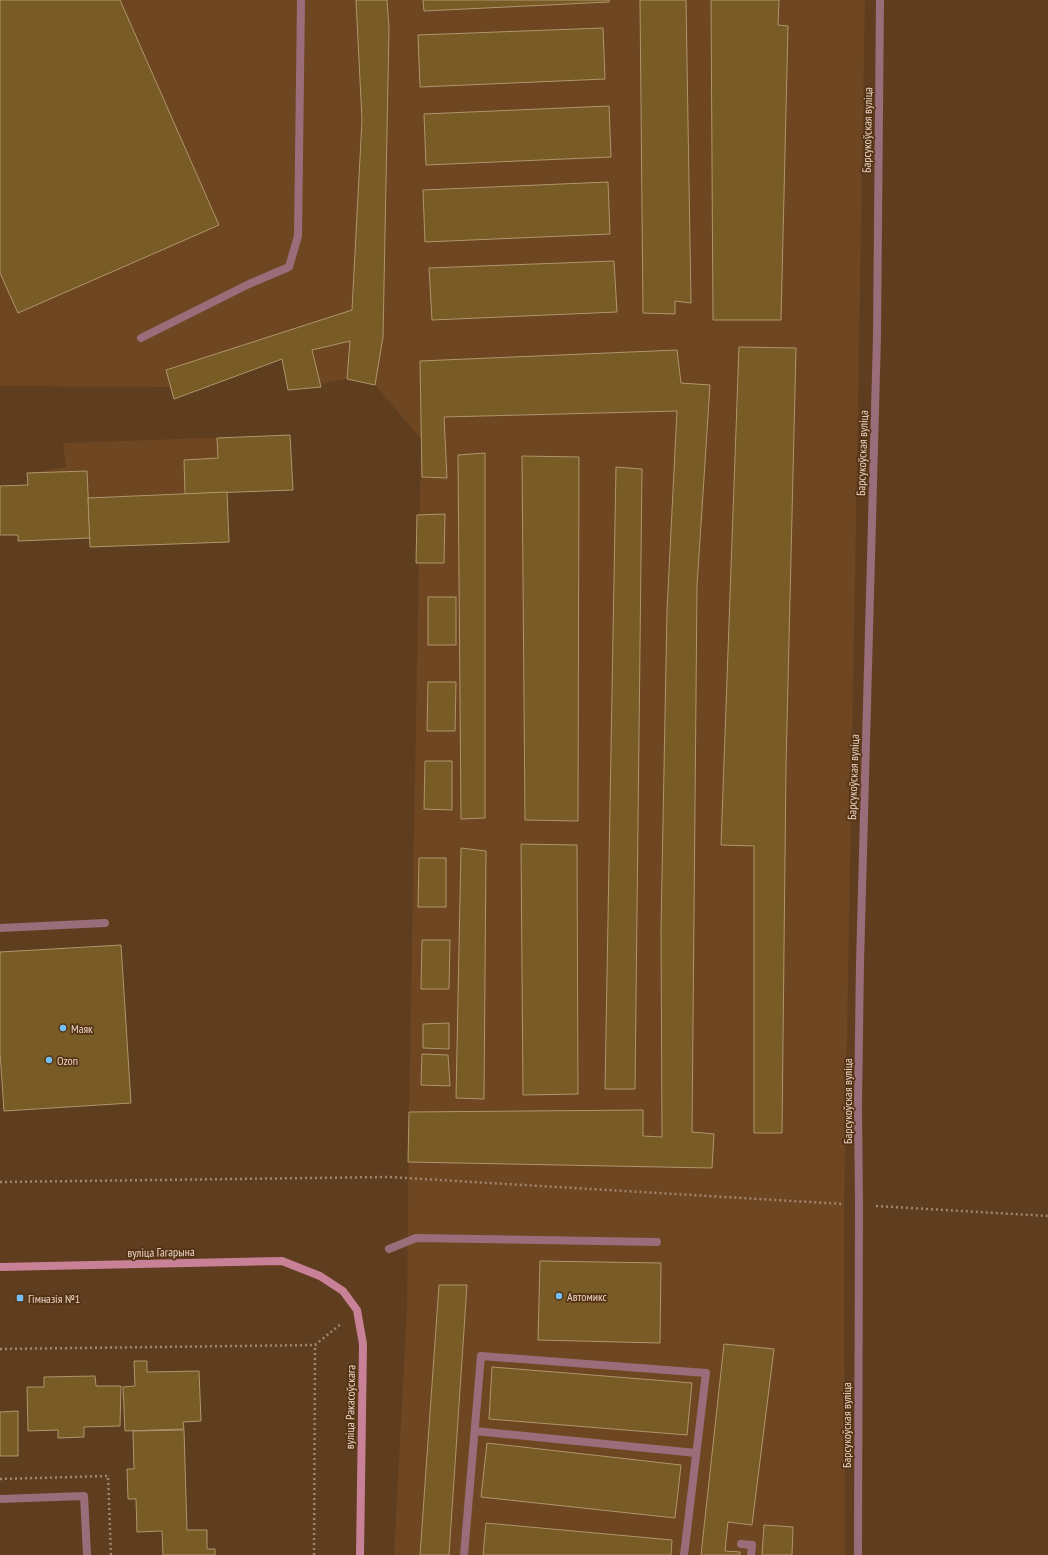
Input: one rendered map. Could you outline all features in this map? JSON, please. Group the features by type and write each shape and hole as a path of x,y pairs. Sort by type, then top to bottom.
{"main road":[{"name":"вуліца Гагарына","path":"0,1268 282,1261 320,1276"},
{"name":"вуліца Ракасоўскага","path":"320,1276 343,1291 357,1310 363,1344 360,1555"}],"lane":[{"path":"141,338 249,284 289,267 298,236 301,0"},
{"name":"Барсукоўская вуліца","path":"858,1555 860,1205 858,1105 860,963 877,336 880,0"},
{"path":"0,928 105,923"},
{"path":"389,1248 416,1238 657,1242"},
{"path":"464,1555 481,1356 706,1373 684,1555"},
{"path":"475,1431 696,1453"},
{"path":"0,1499 84,1496 87,1555"},
{"path":"741,1544 752,1545 751,1555"}],"path":[{"path":"0,1182 389,1177 1048,1216"},
{"path":"0,1349 315,1345 357,1310"},
{"path":"314,1555 315,1345"}],"shaded area":[{"path":"0,0 865,0 844,1214 845,1555 394,1555 407,1308 421,439 375,385 347,379 288,390 282,359 174,399 170,387 0,386"},
{"path":"290,435 293,490 227,492 229,542 90,547 90,538 18,541 17,535 0,535 0,486 28,485 27,473 66,467 63,443"}],"building":[{"path":"0,0 120,0 219,225 18,313 0,273"},
{"path":"356,0 387,0 389,28 383,337 375,385 347,379 350,341 312,350 321,387 288,390 282,359 174,399 166,370 352,310 362,120"},
{"path":"423,0 609,0 609,2 424,11"},
{"path":"640,0 686,0 691,303 675,301 675,314 643,313"},
{"path":"711,0 779,0 778,25 788,26 781,320 713,320"},
{"path":"603,28 605,79 420,87 418,35"},
{"path":"609,106 611,157 426,165 424,114"},
{"path":"608,182 610,234 425,242 423,190"},
{"path":"614,261 617,312 432,320 429,268"},
{"path":"739,347 796,348 786,766 782,1133 754,1133 754,846 721,845"},
{"path":"677,350 681,383 710,385 697,586 692,1132 714,1134 712,1168 408,1162 409,1112 643,1110 643,1136 662,1137 661,928 667,611 677,411 444,417 447,478 422,477 420,361"},
{"path":"290,435 293,490 185,494 184,460 218,458 217,438"},
{"path":"485,453 485,818 461,819 458,455"},
{"path":"522,456 579,457 578,821 525,820"},
{"path":"616,467 642,469 635,1089 605,1089"},
{"path":"87,471 90,538 18,541 18,535 0,535 0,486 28,485 27,473"},
{"path":"227,492 229,542 90,547 88,498"},
{"path":"445,514 444,563 416,563 417,515"},
{"path":"428,597 456,597 456,645 428,645"},
{"path":"428,682 456,682 455,731 427,731"},
{"path":"425,761 452,761 452,810 424,809"},
{"path":"521,844 577,845 578,1094 523,1095"},
{"path":"461,848 486,851 484,1099 456,1098"},
{"path":"419,858 446,858 446,907 418,907"},
{"path":"422,940 450,940 449,989 421,989"},
{"path":"121,945 131,1103 4,1111 0,1053 0,952"},
{"path":"449,1023 449,1049 423,1048 423,1024"},
{"path":"422,1054 448,1055 450,1086 421,1085"},
{"path":"540,1261 661,1263 660,1343 538,1340"},
{"path":"439,1285 467,1285 449,1555 420,1555"},
{"path":"724,1344 774,1349 752,1525 728,1522 725,1551 740,1552 740,1555 701,1555"},
{"path":"134,1361 147,1361 147,1372 199,1371 201,1421 183,1422 184,1429 125,1431 123,1387 135,1386"},
{"path":"492,1367 692,1383 687,1435 489,1419"},
{"path":"95,1376 96,1386 121,1386 120,1426 84,1427 84,1437 58,1438 58,1430 28,1431 27,1387 44,1387 44,1377"},
{"path":"18,1411 18,1456 0,1456 0,1412"},
{"path":"184,1430 187,1530 207,1530 207,1549 215,1549 215,1555 163,1555 162,1531 137,1532 136,1499 128,1499 127,1469 134,1469 133,1431"},
{"path":"487,1443 681,1465 675,1518 481,1497"},
{"path":"486,1523 672,1540 671,1555 483,1555"},
{"path":"764,1525 793,1527 792,1555 762,1555"}],"place":[{"name":"Маяк","path":"63,1028"},
{"name":"Ozon","path":"49,1060"},
{"name":"Автомикс","path":"559,1296"},
{"name":"Гімназія №1","path":"20,1298"}]}
